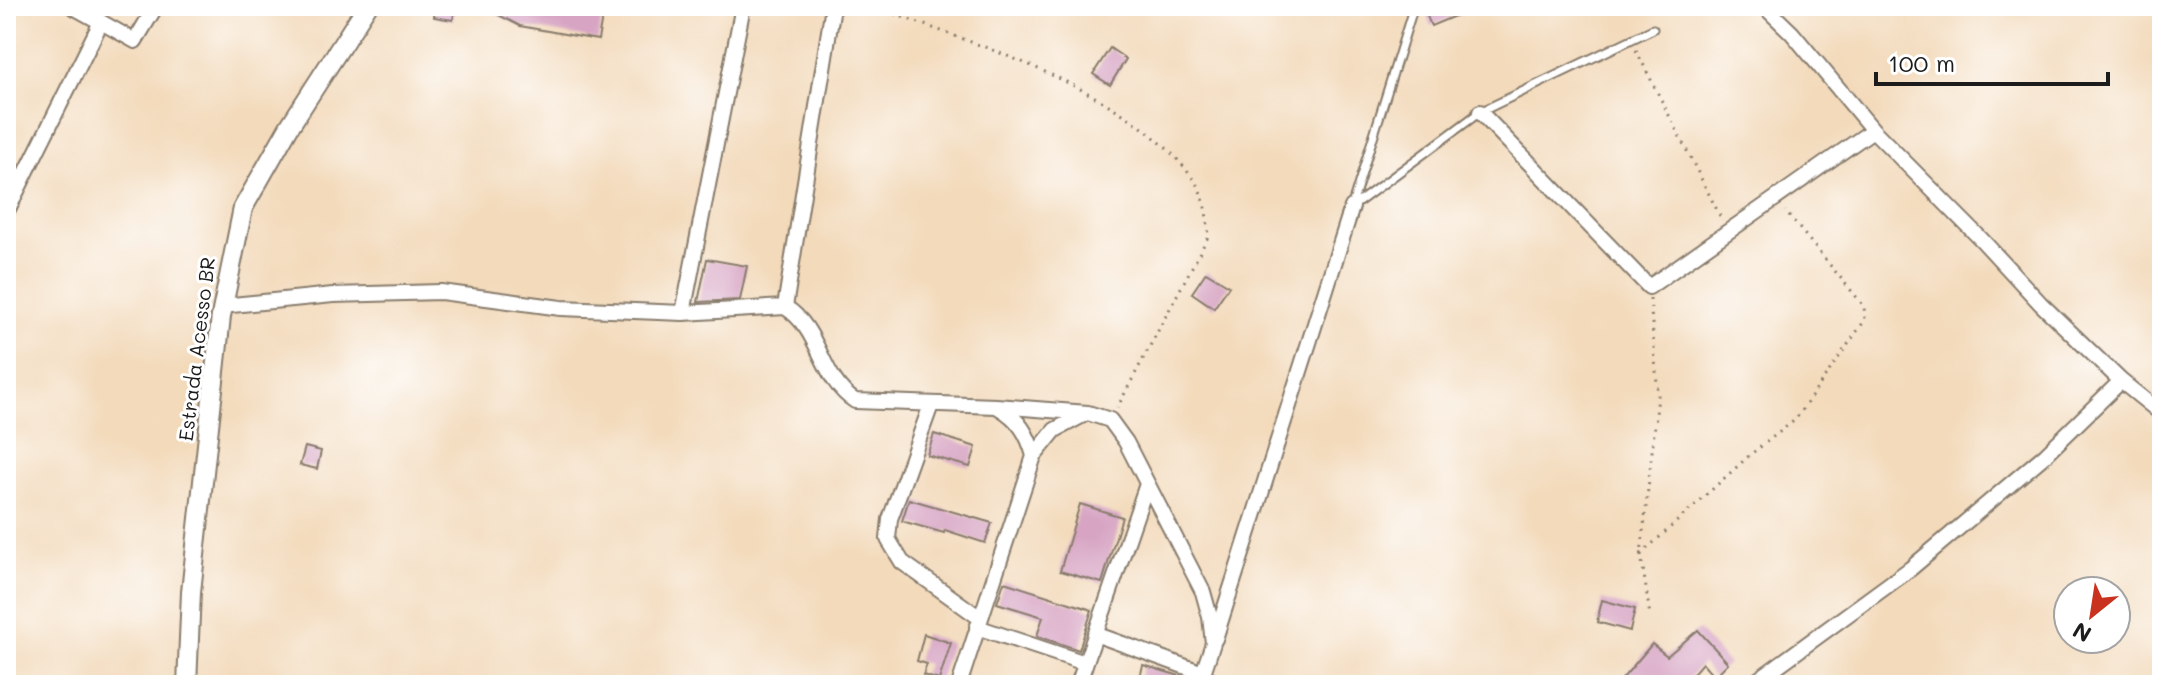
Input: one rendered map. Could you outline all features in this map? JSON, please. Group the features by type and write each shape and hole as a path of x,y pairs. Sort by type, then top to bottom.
{"street":[{"path":"72,6 135,41 156,6"},
{"name":"Estrada Acesso BR","path":"187,685 191,592 222,306 243,208 289,127 367,6"},
{"path":"683,313 743,6"},
{"path":"785,307 833,6"},
{"path":"1764,6 1792,33 1873,130 2041,304 2121,381 2162,414"},
{"path":"6,213 101,22"},
{"path":"1480,112 1649,287 1873,130"},
{"path":"1201,679 1352,207"},
{"path":"222,306 333,295 441,292 561,308 683,313 785,307 808,328 840,390 864,403 996,406 1088,413 1110,420 1126,442 1195,573 1210,617 1213,643"},
{"path":"1751,685 1910,569 2045,455 2121,381"},
{"path":"931,405 890,519 888,539 902,562 979,623 1085,663"},
{"path":"996,406 1011,414 1021,425 1034,456"},
{"path":"959,685 1034,456 1055,430 1088,413"},
{"path":"1078,685 1147,484"},
{"path":"1095,634 1215,685"}],"lane":[{"path":"1352,207 1412,12"},
{"path":"1352,207 1480,112 1653,29"}],"path":[{"path":"872,6 1048,73 1083,91 1125,115 1165,149 1196,184 1207,216 1209,235 1110,420"},
{"path":"1631,40 1728,232"},
{"path":"1641,554 1751,454 1795,420 1865,320 1864,306 1775,199"},
{"path":"1649,287 1658,396 1641,554 1650,616"}],"building":[{"path":"435,6 455,6 453,20 434,17"},
{"path":"481,6 604,6 598,40 520,26"},
{"path":"1423,6 1479,6 1431,26"},
{"path":"1110,48 1126,59 1110,85 1093,74"},
{"path":"707,259 747,266 740,300 698,302"},
{"path":"1206,272 1229,286 1214,308 1192,293"},
{"path":"934,434 976,447 970,467 927,455"},
{"path":"305,447 321,451 317,469 300,465"},
{"path":"909,499 992,523 985,543 902,521"},
{"path":"1080,504 1122,517 1102,583 1060,571"},
{"path":"1004,582 1092,610 1079,650 1037,636 1043,617 997,603"},
{"path":"1602,600 1635,609 1630,631 1597,622"},
{"path":"1698,630 1728,663 1714,677 1702,663 1683,685 1617,685 1652,644 1667,656"},
{"path":"924,634 951,643 939,680 923,675 927,664 917,661"},
{"path":"1143,665 1190,679 1189,685 1139,682"}]}
